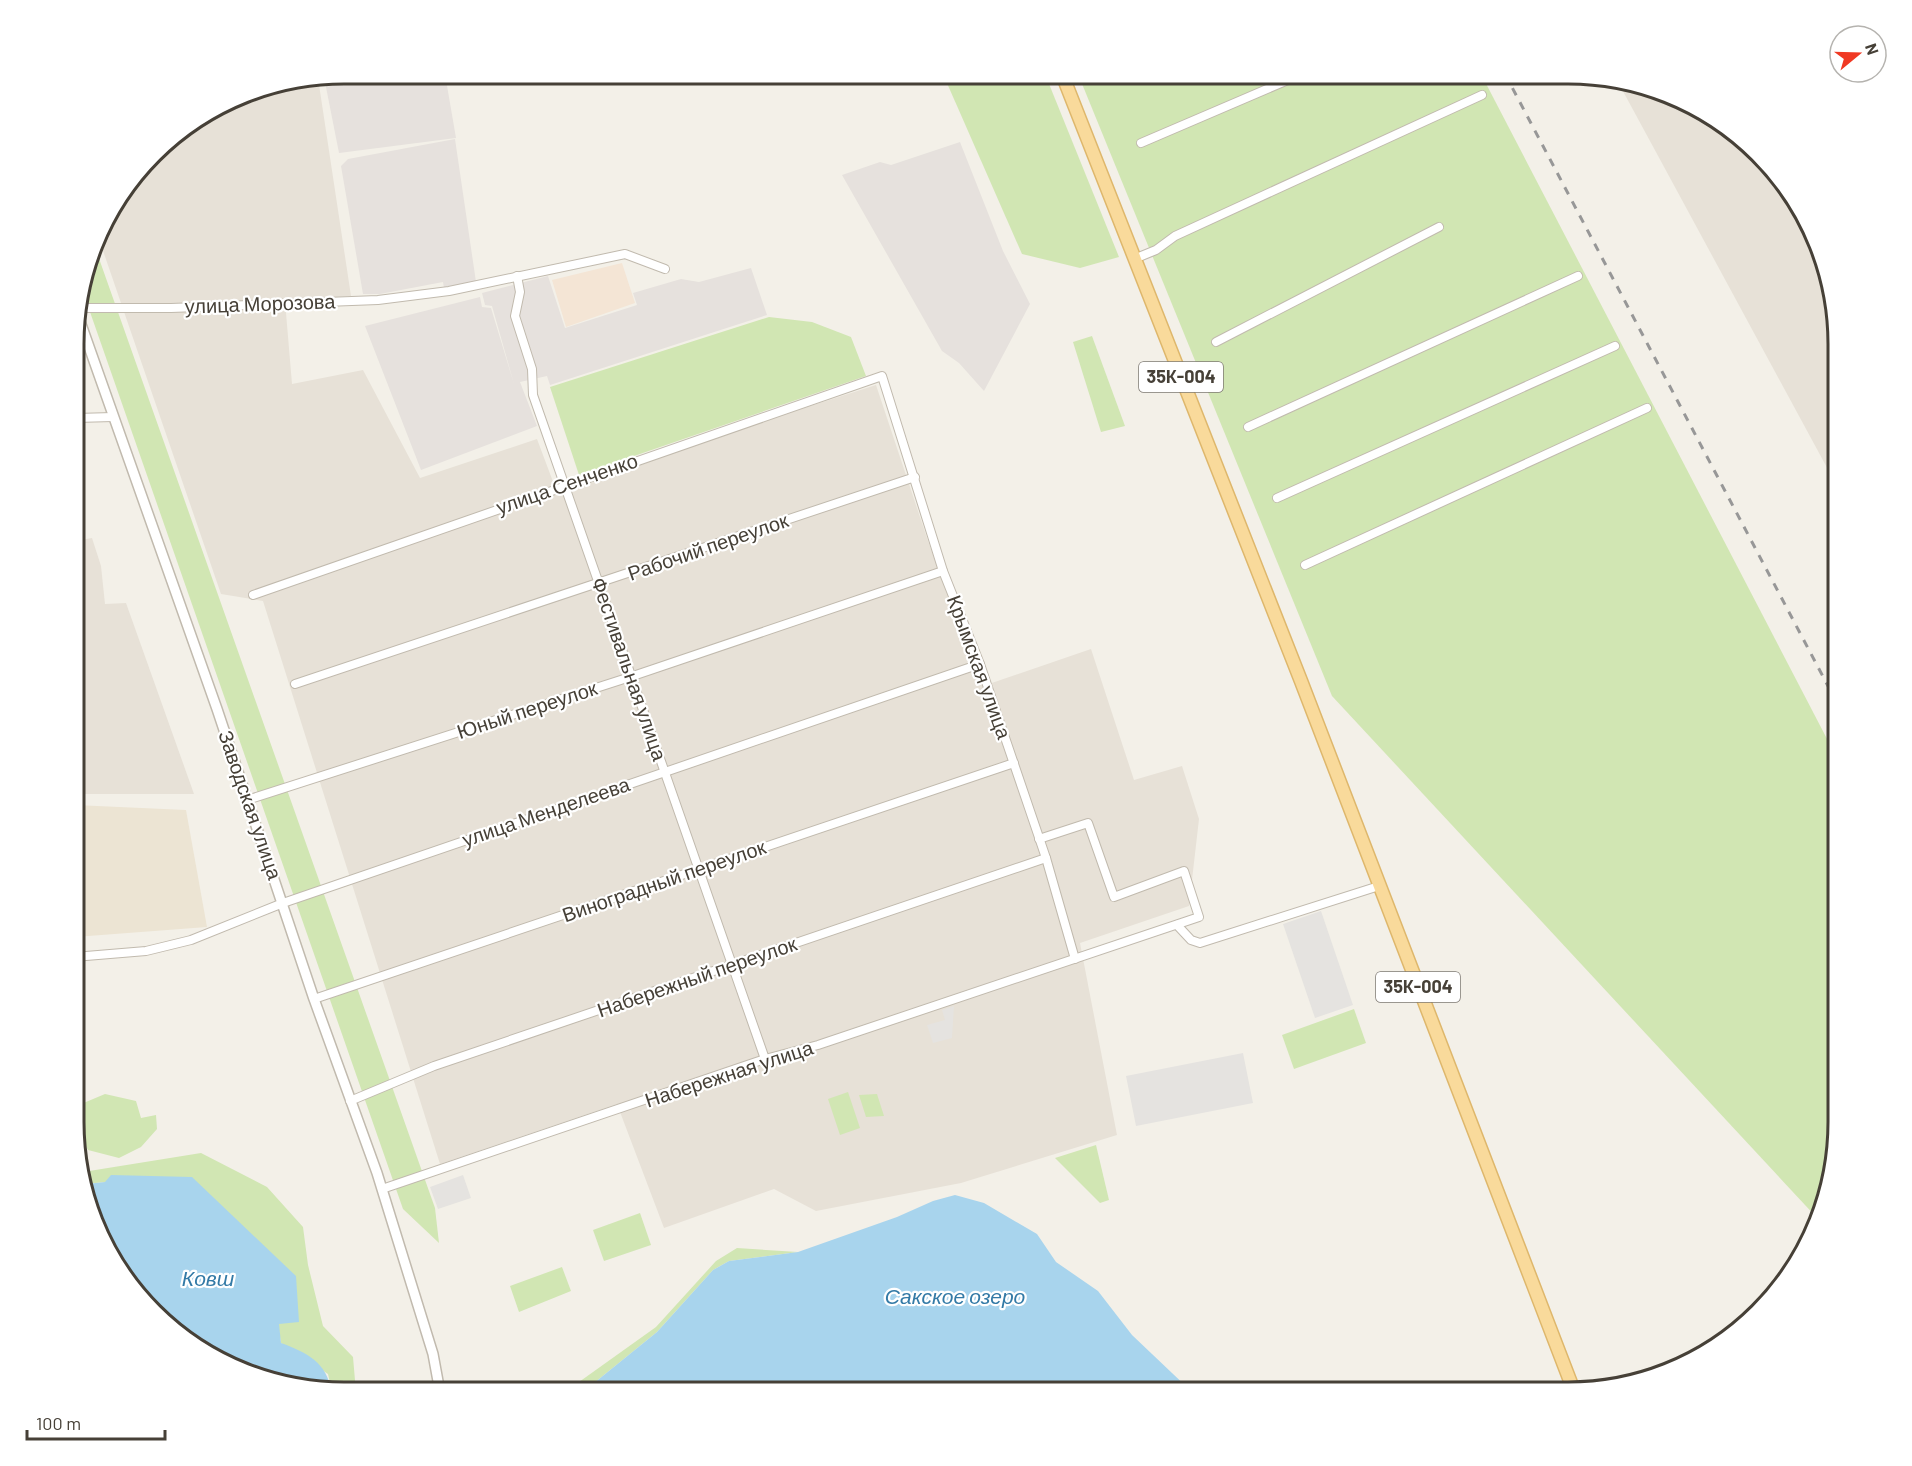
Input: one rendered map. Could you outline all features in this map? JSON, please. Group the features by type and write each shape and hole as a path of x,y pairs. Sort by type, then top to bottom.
{"main road":[{"name":"35К-004","path":"1066,84 1570,1382"}],"street":[{"path":"1141,143 1279,84"},
{"path":"1134,259 1156,250 1175,236 1482,94"},
{"path":"1216,342 1439,228"},
{"name":"улица Морозова","path":"86,309 378,300 442,291 625,254 665,269"},
{"name":"Фестивальная улица","path":"517,276 520,292 515,316 532,369 532,395 765,1059"},
{"path":"1248,427 1578,276"},
{"name":"Заводская улица","path":"85,334 382,1190 433,1354 438,1382"},
{"path":"1277,498 1615,346"},
{"name":"улица Сенченко","path":"253,595 882,376"},
{"name":"Крымская улица","path":"882,376 943,571 980,664 1046,858 1075,959"},
{"path":"1305,565 1647,408"},
{"path":"84,418 113,417"},
{"name":"Рабочий переулок","path":"295,684 915,477"},
{"name":"Юный переулок","path":"247,800 632,676 943,571"},
{"name":"улица Менделеева","path":"84,956 146,951 207,935 283,903 980,664"},
{"name":"Виноградный переулок","path":"314,999 1014,763"},
{"name":"Набережная улица","path":"382,1190 765,1059 818,1045 1199,917 1184,871 1114,897 1088,823 1039,838"},
{"name":"Набережный переулок","path":"350,1101 434,1066 1046,858"},
{"path":"1177,925 1191,940 1200,943 1379,886"}],"shaded area":[{"path":"447,84 456,138 339,153 326,85"},
{"path":"319,85 351,296 285,301 292,384 363,370 420,478 537,439 558,495 754,424 876,385 928,541 983,686 1091,649 1134,780 1182,766 1199,819 1189,906 1080,943 1117,1135 961,1183 816,1211 774,1189 664,1228 617,1104 440,1164 263,601 221,594 102,249 128,199 148,172 172,148 199,128 244,104 276,93"},
{"path":"1622,90 1668,104 1713,128 1740,148 1764,172 1793,214 1814,260 1826,310 1828,470"},
{"path":"455,139 476,282 444,288 443,282 380,294 363,294 341,166 348,159"},
{"path":"960,142 1003,251 1030,304 984,391 959,363 942,351 842,175 880,162 891,165"},
{"path":"622,263 635,303 566,327 552,280"},
{"path":"751,268 767,315 550,385 547,376 520,382 537,426 421,470 365,326 480,297 482,307 491,308 514,384 492,306 485,305 482,293 548,276 565,328 637,305 633,293 681,279 699,282"},
{"path":"92,538 101,566 105,604 126,603 194,794 84,794 84,539"},
{"path":"84,805 186,810 207,927 84,936"},
{"path":"1321,911 1353,1005 1315,1018 1283,924"},
{"path":"954,1006 952,1038 933,1043 927,1025 945,1020 942,1010"},
{"path":"1243,1053 1253,1103 1136,1126 1126,1076"},
{"path":"463,1175 471,1198 438,1209 430,1187"}],"green space":[{"path":"947,84 1049,84 1119,257 1080,268 1022,254"},
{"path":"1082,84 1486,84 1828,741 1828,1122 1823,1173 1812,1212 1332,696"},
{"path":"99,258 435,1208 439,1243 403,1209 87,304"},
{"path":"769,317 812,322 851,337 866,376 579,475 550,387"},
{"path":"1092,336 1125,426 1101,432 1073,342"},
{"path":"1354,1009 1366,1043 1294,1069 1282,1035"},
{"path":"848,1092 860,1128 840,1135 828,1099"},
{"path":"105,1094 136,1101 141,1118 156,1115 157,1129 141,1147 119,1158 88,1150 85,1145 84,1103"},
{"path":"877,1094 884,1116 866,1117 859,1095"},
{"path":"1096,1145 1109,1200 1100,1203 1055,1158"},
{"path":"201,1153 267,1187 303,1227 308,1265 323,1326 353,1357 355,1382 330,1381 328,1374 281,1343 278,1324 105,1182 91,1183 89,1171"},
{"path":"640,1213 651,1245 604,1261 593,1230"},
{"path":"737,1248 798,1252 729,1261 713,1270 657,1332 595,1382 579,1382 656,1327 716,1261"},
{"path":"562,1267 571,1291 519,1312 510,1286"}],"water":[{"name":"Ковш","path":"111,1175 192,1177 296,1276 299,1322 279,1324 281,1343 314,1360 329,1381 293,1377 244,1362 199,1338 172,1318 148,1294 128,1267 111,1237 91,1183 105,1182"},
{"name":"Сакское озеро","path":"955,1195 984,1203 1037,1234 1056,1262 1098,1291 1132,1335 1181,1382 595,1382 657,1332 713,1270 729,1261 798,1252 897,1217 933,1201"}],"railway":[{"path":"1510,84 1828,686"}]}
